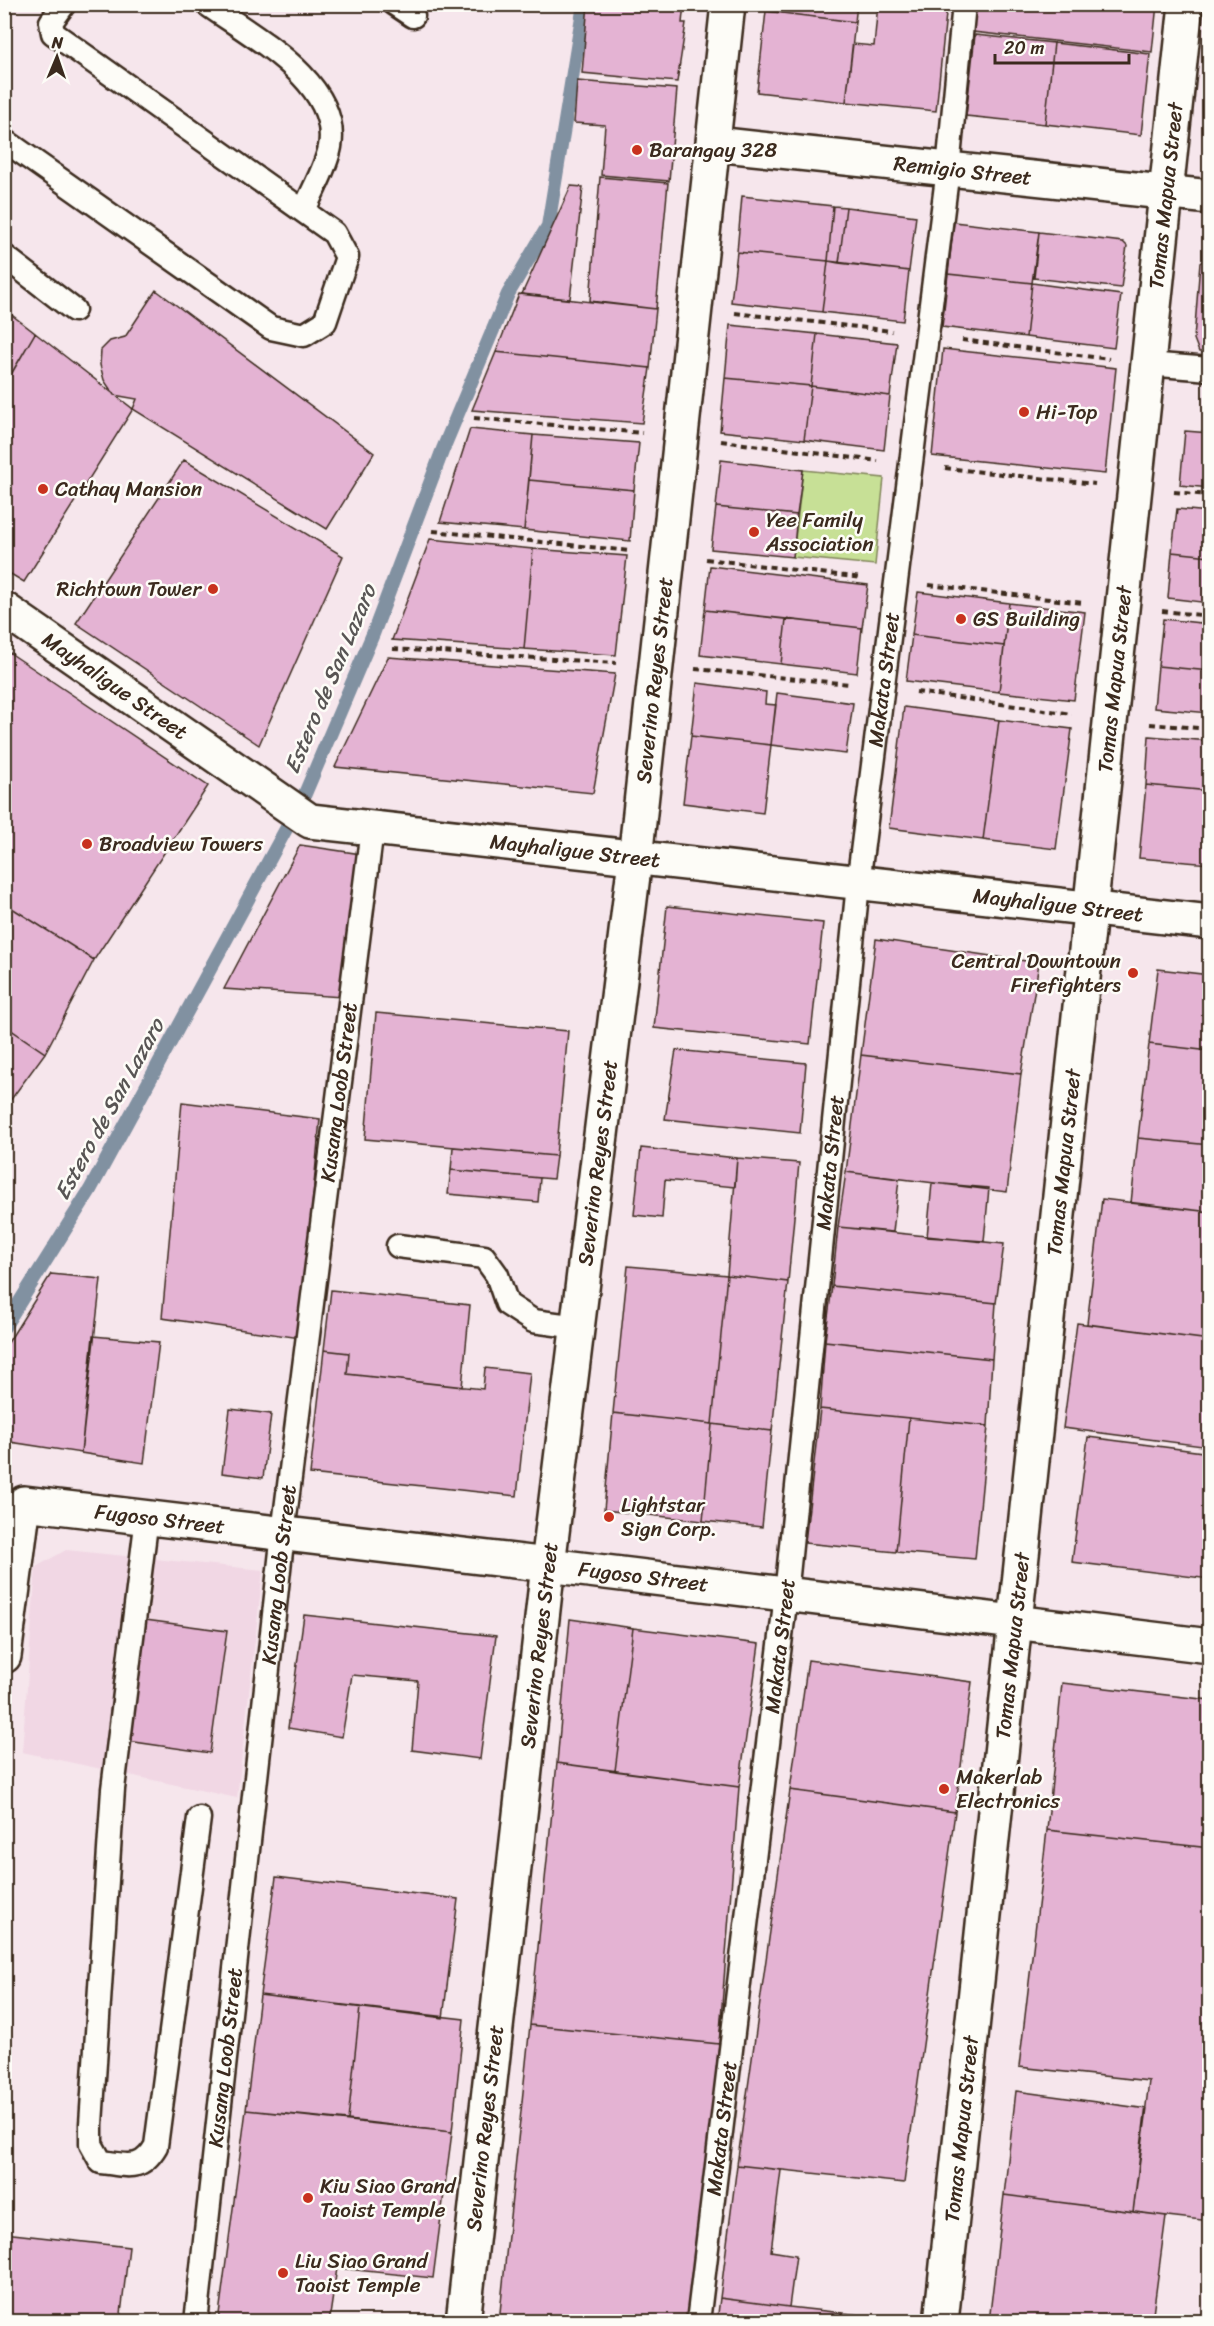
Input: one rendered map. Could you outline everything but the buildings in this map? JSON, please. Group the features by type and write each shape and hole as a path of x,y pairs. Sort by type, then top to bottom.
{"street":[{"name":"Severino Reyes Street","path":"463,2322 548,1565 635,859 715,144 728,4"},
{"name":"Tomas Mapua Street","path":"941,2322 1164,192 1186,4"},
{"name":"Remigio Street","path":"715,144 1209,197"},
{"name":"Mayhaligue Street","path":"4,609 310,821 1209,922"},
{"name":"Fugoso Street","path":"14,1502 1209,1646"},
{"path":"4,1656 14,1502"}],"lane":[{"path":"4,140 272,328 304,335 325,321 347,257 334,233 53,33 51,22 64,4"},
{"path":"207,4 304,75 317,92 330,124 330,147 304,212"},
{"name":"Makata Street","path":"698,2322 786,1595 858,884 948,169 964,4"},
{"path":"4,256 74,310"},
{"path":"1147,363 1209,369"},
{"name":"Kusang Loob Street","path":"196,2322 283,1533 372,829"},
{"path":"398,1246 484,1257 497,1275 507,1304 532,1321 578,1327"},
{"path":"147,1517 113,1789 91,2124 92,2144 101,2162 138,2166 149,2158 156,2146 199,1818"}],"path":[{"path":"474,418 682,437 911,465 1209,495"},
{"path":"434,531 1209,616"},
{"path":"393,649 657,666 883,687 1109,720 1209,729"}],"shaded area":[{"path":"66,1550 263,1570 237,1798 22,1752 36,1567"}],"green space":[{"path":"803,470 884,478 875,565 793,557"}],"waterway":[{"name":"Estero de San Lazaro","path":"4,1327 90,1190 304,796 373,634 443,449 508,294 548,226 584,4"}],"place":[{"name":"Barangay 328","path":"637,150"},
{"name":"Hi-Top","path":"1024,412"},
{"name":"Cathay Mansion","path":"43,489"},
{"name":"Yee Family Association","path":"754,532"},
{"name":"Richtown Tower","path":"213,589"},
{"name":"GS Building","path":"961,619"},
{"name":"Broadview Towers","path":"87,844"},
{"name":"Central Downtown Firefighters","path":"1133,973"},
{"name":"Lightstar Sign Corp.","path":"609,1517"},
{"name":"Makerlab Electronics","path":"944,1789"},
{"name":"Kiu Siao Grand Taoist Temple","path":"308,2198"},
{"name":"Liu Siao Grand Taoist Temple","path":"283,2273"}]}
